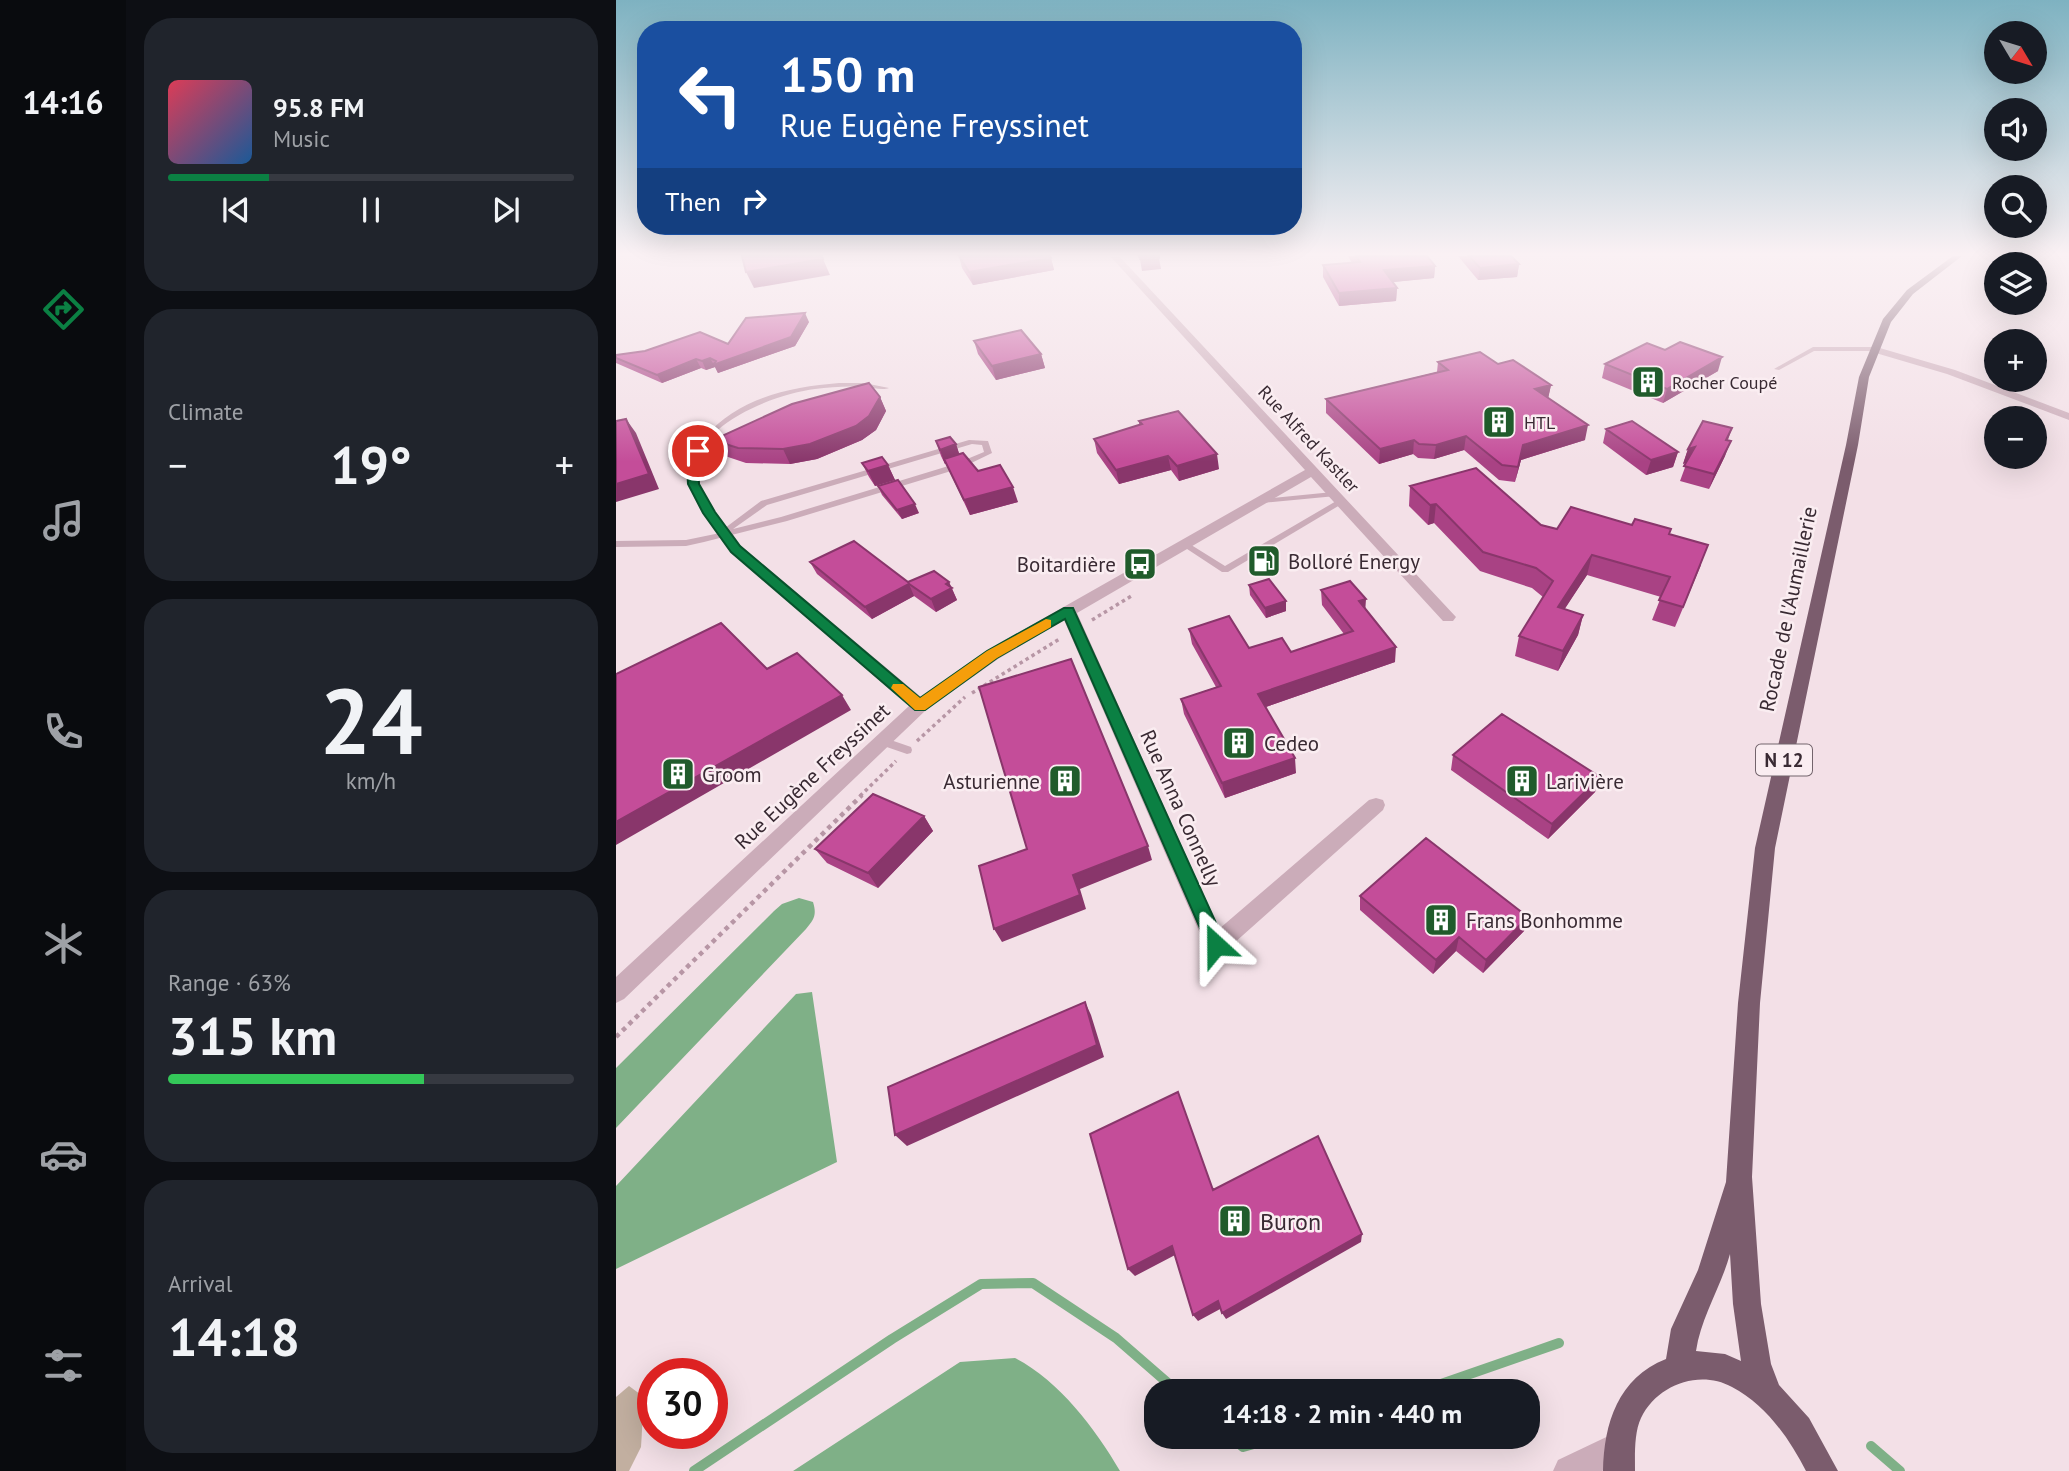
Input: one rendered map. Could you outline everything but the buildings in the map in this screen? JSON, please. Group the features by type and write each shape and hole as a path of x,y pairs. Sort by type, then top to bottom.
{"main road":[{"name":"Rocade de l'Aumaillerie","path":"1769,1396 1756,1365 1746,1304 1739,1177 1749,1003 1765,848 1849,459 1864,377 1884,325"},
{"name":"Rocade de l'Aumaillerie","path":"1679,1366 1685,1329 1711,1273 1739,1177"},
{"path":"1619,1459 1630,1408 1651,1381 1679,1366 1708,1365 1739,1375 1769,1396 1799,1429 1822,1471"}],"street":[{"name":"Rue Alfred Kastler","path":"1177,325 1448,617"},
{"path":"1873,349 1951,372 2069,417"},
{"name":"Rue Eugène Freyssinet","path":"616,992 920,706 992,655 1312,471"},
{"path":"724,532 736,549 920,706"},
{"name":"Rue Anna Connelly","path":"1069,611 1216,945 1376,804"},
{"path":"1569,1471 1619,1459"}],"lane":[{"path":"1777,369 1813,349 1873,349"},
{"path":"724,532 709,513 692,475 698,451 718,426 746,408 786,393 840,383 886,388"},
{"path":"616,544 686,543 783,519 958,466 988,453 988,448 985,443 972,442 764,503 724,532"},
{"path":"1262,501 1337,498"},
{"path":"1185,545 1225,570 1337,498"},
{"path":"883,741 907,750"}],"path":[{"path":"616,1037 907,750 967,696 1144,588"}],"shaded area":[{"path":"799,898 813,902 815,910 806,929 616,1128 616,1068 774,911 782,904"},
{"path":"812,992 837,1162 616,1269 616,1186 796,994"},
{"path":"1015,1358 1046,1379 1075,1407 1120,1471 793,1471 960,1362"},
{"path":"629,1386 637,1392 637,1449 640,1449 629,1471 616,1471 616,1397"}],"waterway":[{"path":"694,1471 892,1339 981,1284 1033,1283 1116,1338 1163,1379"},
{"path":"1456,1379 1559,1343"},
{"path":"1871,1446 1900,1471"}],"slow traffic":[{"path":"898,688 920,706 992,655 1046,624"}],"place":[{"name":"Rocher Coupé","path":"1648,382"},
{"name":"HTL","path":"1499,422"},
{"name":"Bolloré Energy","path":"1264,561"},
{"name":"Boitardière","path":"1140,564"},
{"name":"Cedeo","path":"1239,743"},
{"name":"Groom","path":"678,774"},
{"name":"Asturienne","path":"1065,781"},
{"name":"Larivière","path":"1522,781"},
{"name":"Frans Bonhomme","path":"1441,920"},
{"name":"Buron","path":"1235,1221"}],"route":[{"path":"698,451 692,465 694,484 709,513 736,549 920,706 992,655 1069,611 1216,945"}]}
